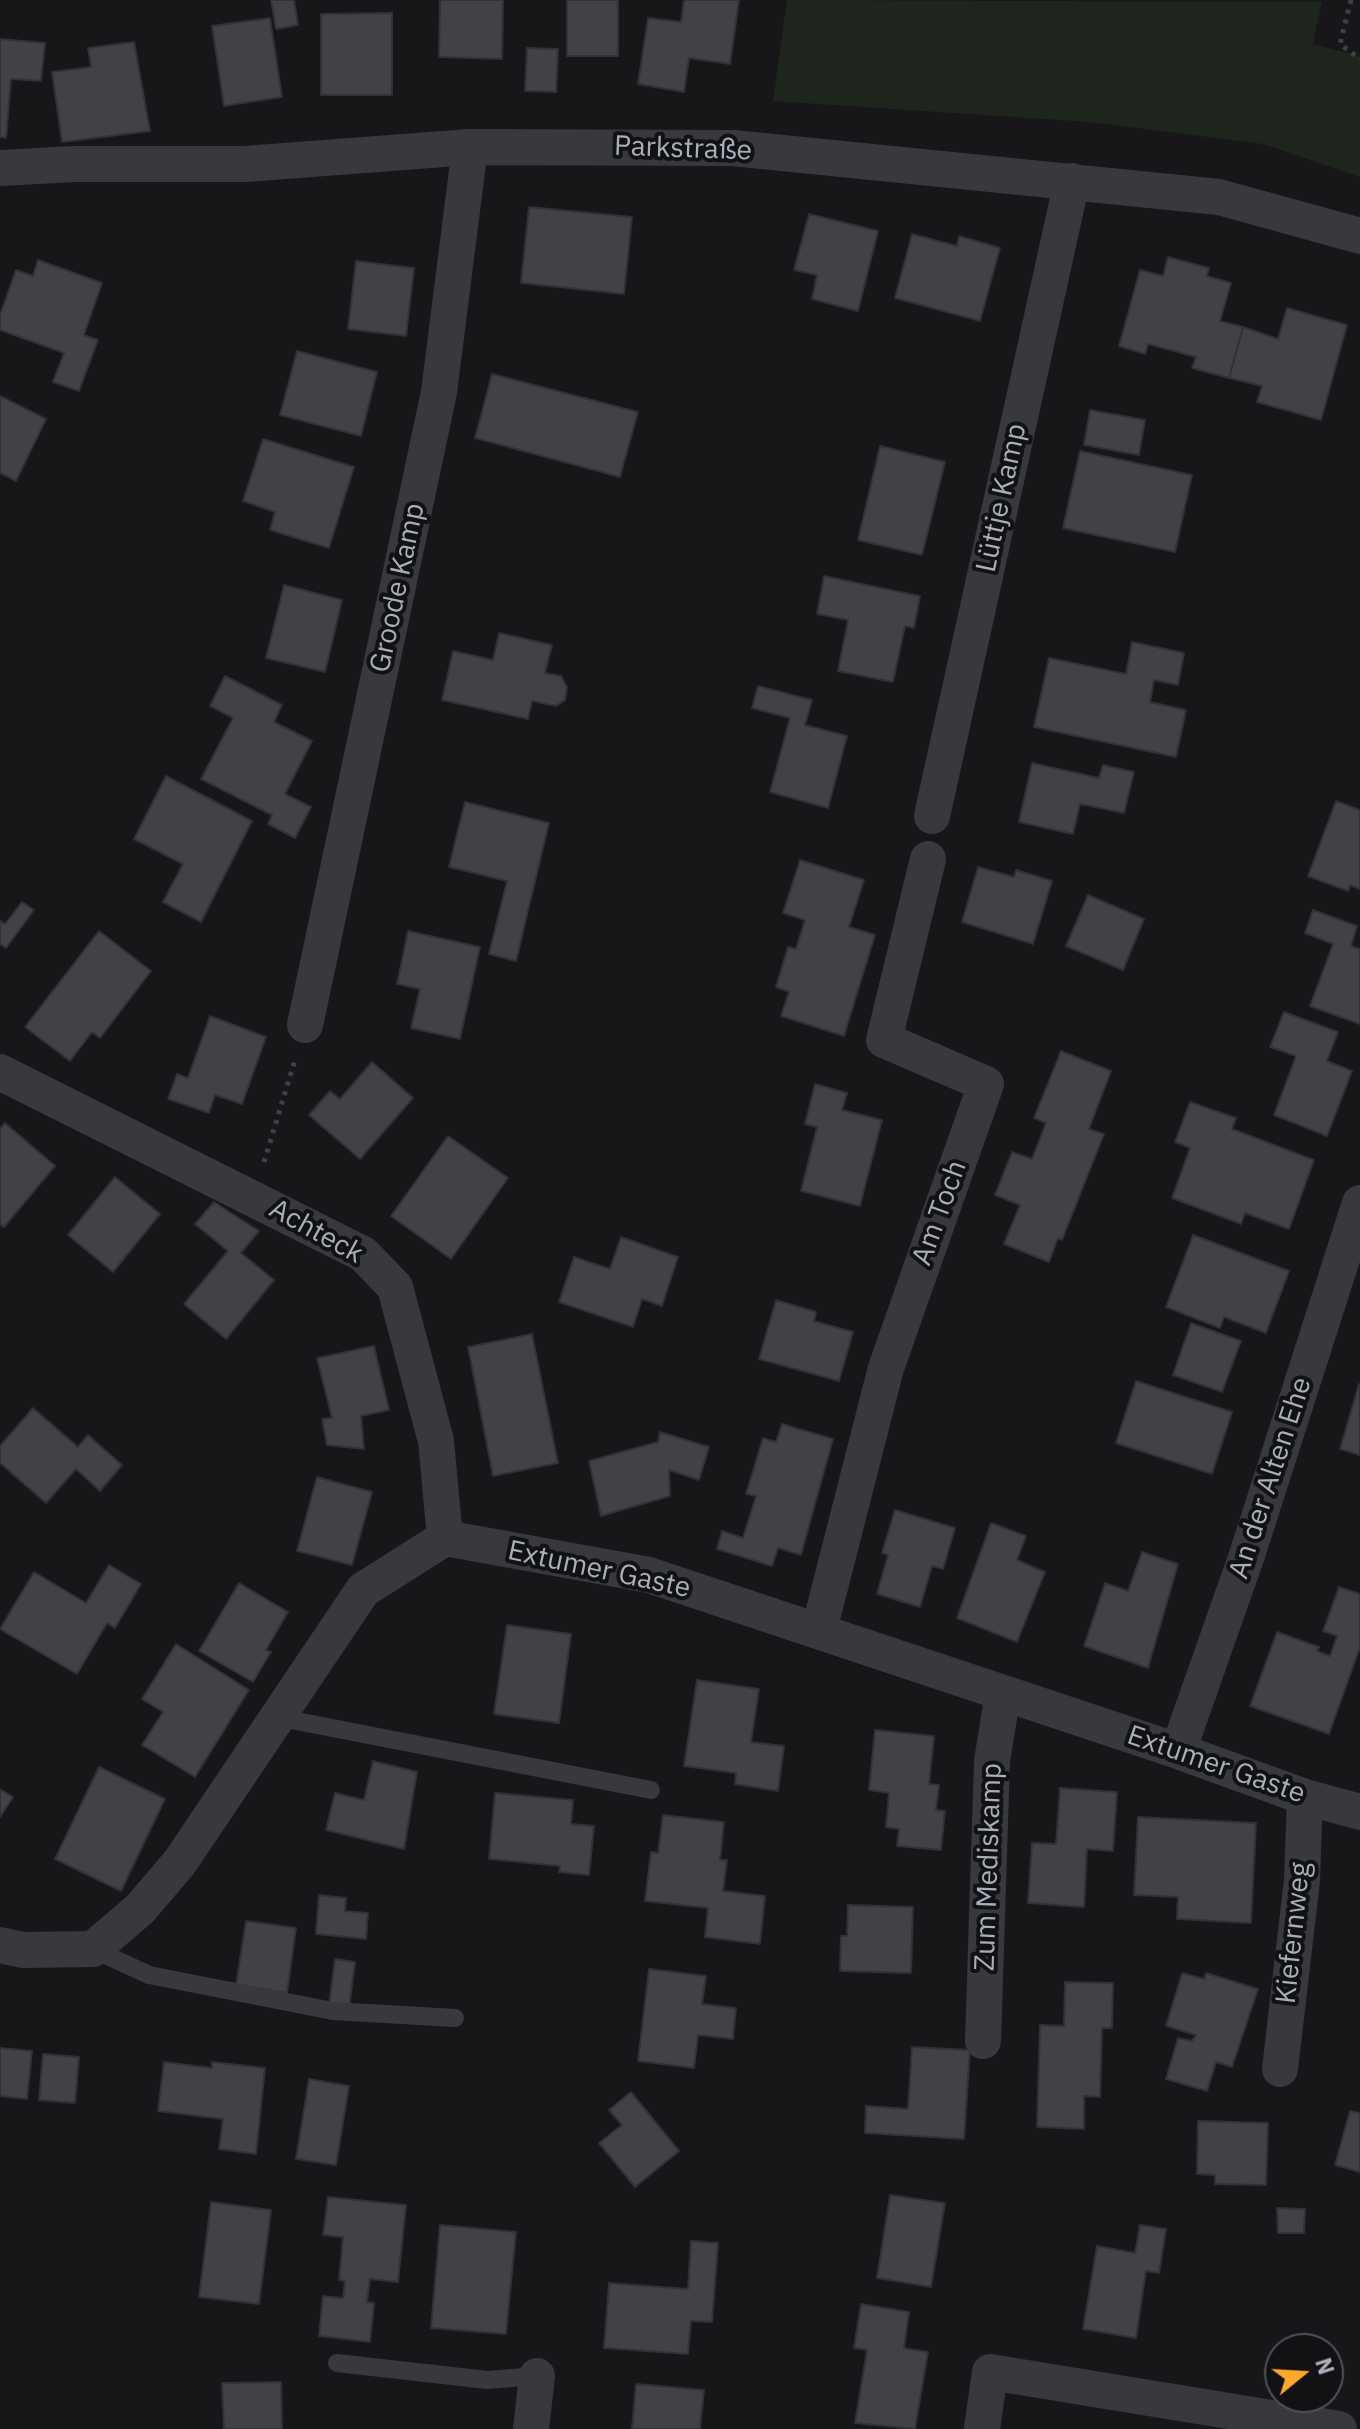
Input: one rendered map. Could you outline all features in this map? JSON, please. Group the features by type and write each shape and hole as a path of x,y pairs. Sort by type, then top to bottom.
{"street":[{"name":"Parkstraße","path":"0,168 74,164 245,164 470,147 733,148 1219,197 1360,236"},
{"name":"Groode Kamp","path":"305,1025 439,392 470,147"},
{"name":"Lüttje Kamp","path":"932,816 1072,181"},
{"name":"Am Toch","path":"819,1630 886,1368 986,1084 884,1040 928,859"},
{"name":"Achteck","path":"0,1072 363,1254 395,1287 436,1441 445,1538"},
{"name":"An der Alten Ehe","path":"1178,1751 1246,1558 1360,1203"},
{"name":"Extumer Gaste","path":"445,1538 649,1575 1178,1751 1305,1797 1360,1812"},
{"path":"0,1945 23,1950 93,1949 140,1909 180,1862 363,1590 445,1538"},
{"name":"Zum Mediskamp","path":"983,2041 992,1761 1003,1693"},
{"name":"Kiefernweg","path":"1280,2069 1302,1880 1305,1797"},
{"path":"982,2429 990,2372 1339,2429"},
{"path":"531,2429 537,2376"}],"lane":[{"path":"276,1717 651,1790"},
{"path":"93,1949 149,1975 333,2011 455,2018"},
{"path":"337,2363 487,2380 537,2376"}],"path":[{"path":"1351,0 1340,44 1360,59"},
{"path":"254,1197 305,1025"}],"shaded area":[{"path":"787,0 1322,2 1313,44 1360,56 1360,177 1263,144 1089,122 773,101"}],"building":[{"path":"271,0 294,0 298,25 276,29"},
{"path":"440,0 503,0 502,59 439,57"},
{"path":"567,0 618,0 618,56 567,56"},
{"path":"684,0 739,0 730,64 689,58 684,92 638,84 648,18 681,22"},
{"path":"392,13 392,95 321,95 321,14"},
{"path":"270,18 282,97 224,106 212,26"},
{"path":"0,39 45,43 41,81 11,79 6,138 0,137"},
{"path":"134,42 150,131 62,142 52,72 91,67 88,48"},
{"path":"527,48 558,49 556,92 525,91"},
{"path":"529,207 632,217 624,294 521,283"},
{"path":"809,214 878,231 858,311 812,299 817,275 794,270"},
{"path":"912,234 957,246 959,236 1000,248 980,321 895,298"},
{"path":"1168,257 1209,268 1207,276 1231,283 1220,321 1243,327 1229,378 1192,368 1196,357 1148,344 1145,354 1119,346 1140,270 1163,276"},
{"path":"38,260 102,283 84,335 98,340 79,391 53,382 64,353 0,330 0,315 16,270 33,276"},
{"path":"356,261 414,268 406,336 348,329"},
{"path":"1287,308 1347,325 1321,420 1257,402 1262,386 1229,378 1243,327 1278,339"},
{"path":"297,351 377,372 361,436 280,415"},
{"path":"492,374 638,412 620,477 475,438"},
{"path":"0,396 46,419 16,481 0,473"},
{"path":"1090,410 1145,420 1139,455 1084,445"},
{"path":"263,439 354,467 329,548 270,530 275,512 243,501"},
{"path":"880,446 945,462 922,555 858,540"},
{"path":"1080,451 1192,475 1175,552 1063,528"},
{"path":"824,576 920,596 914,628 905,626 893,682 838,671 848,620 817,614"},
{"path":"284,585 342,600 325,672 266,658"},
{"path":"499,633 552,645 545,673 561,676 567,687 565,700 556,706 532,701 528,719 442,700 453,651 493,660"},
{"path":"1132,642 1184,653 1178,685 1154,680 1150,702 1186,710 1176,757 1034,727 1049,658 1126,674"},
{"path":"225,676 282,705 274,722 312,741 285,794 311,807 295,838 268,824 272,815 201,779 233,718 210,706"},
{"path":"758,686 812,700 805,725 847,736 828,808 770,792 790,718 752,708"},
{"path":"1032,763 1099,778 1103,765 1134,772 1124,813 1080,804 1073,834 1019,822"},
{"path":"166,776 252,821 201,922 163,902 183,864 134,839"},
{"path":"1336,801 1360,810 1360,889 1350,885 1348,891 1308,876"},
{"path":"465,802 549,823 516,961 489,954 507,881 449,867"},
{"path":"800,860 864,880 849,927 875,935 844,1036 781,1016 789,992 776,987 788,947 796,949 805,920 783,913"},
{"path":"978,867 1014,877 1016,870 1052,881 1033,944 962,922"},
{"path":"1088,895 1144,919 1123,970 1066,946"},
{"path":"22,902 34,910 6,948 0,944 0,921 5,924"},
{"path":"1313,910 1357,926 1351,946 1360,949 1360,1024 1310,1006 1333,944 1305,933"},
{"path":"99,931 151,971 100,1038 92,1032 70,1061 25,1027"},
{"path":"408,931 480,947 460,1039 411,1028 420,989 397,984"},
{"path":"1284,1012 1338,1032 1327,1061 1352,1071 1327,1136 1274,1115 1296,1056 1270,1047"},
{"path":"210,1016 266,1037 242,1104 215,1095 209,1113 168,1099 177,1074 188,1078"},
{"path":"1061,1051 1111,1071 1089,1129 1104,1134 1062,1240 1058,1238 1049,1262 1004,1244 1020,1205 995,1195 1012,1152 1032,1159 1046,1123 1034,1118"},
{"path":"372,1062 413,1098 360,1159 309,1115 330,1091 340,1099"},
{"path":"815,1084 847,1093 842,1110 882,1120 860,1206 801,1191 817,1127 805,1124"},
{"path":"1190,1102 1236,1118 1232,1129 1314,1160 1289,1229 1245,1213 1241,1224 1172,1198 1190,1148 1175,1142"},
{"path":"5,1123 55,1166 4,1227 0,1224 0,1129"},
{"path":"448,1136 508,1178 451,1259 391,1216"},
{"path":"115,1177 160,1214 113,1272 68,1235"},
{"path":"214,1202 259,1231 241,1253 274,1280 226,1339 184,1304 228,1251 195,1224"},
{"path":"1193,1235 1289,1271 1266,1333 1224,1317 1220,1328 1166,1307"},
{"path":"621,1237 678,1257 662,1306 642,1299 633,1327 559,1302 574,1257 610,1269"},
{"path":"776,1300 816,1312 814,1321 853,1332 839,1381 759,1359"},
{"path":"1191,1323 1241,1341 1222,1392 1173,1375"},
{"path":"532,1334 558,1463 493,1476 468,1347"},
{"path":"374,1346 389,1410 361,1416 364,1449 327,1445 322,1419 332,1418 317,1358"},
{"path":"1136,1381 1232,1412 1212,1474 1116,1443"},
{"path":"1360,1385 1360,1455 1340,1449"},
{"path":"33,1408 78,1447 88,1435 122,1465 100,1491 76,1469 46,1503 0,1463 0,1446"},
{"path":"782,1424 833,1439 801,1555 778,1548 772,1566 717,1549 722,1531 743,1538 756,1496 746,1494 763,1438 776,1442"},
{"path":"660,1432 709,1447 699,1480 669,1470 670,1496 601,1516 589,1461 658,1442"},
{"path":"317,1477 372,1492 352,1565 297,1551"},
{"path":"895,1510 955,1528 943,1569 932,1566 920,1607 877,1594 888,1555 882,1553"},
{"path":"991,1523 1026,1536 1017,1560 1045,1572 1017,1642 957,1618"},
{"path":"1142,1552 1178,1564 1148,1668 1084,1646 1105,1583 1128,1591"},
{"path":"109,1565 141,1584 115,1628 107,1623 77,1674 0,1629 34,1572 86,1603"},
{"path":"239,1583 288,1612 266,1650 271,1652 253,1682 199,1651"},
{"path":"1339,1587 1360,1594 1360,1647 1329,1734 1250,1706 1277,1632 1319,1647 1317,1651 1330,1656 1337,1636 1323,1631"},
{"path":"507,1625 571,1634 559,1723 494,1714"},
{"path":"176,1644 249,1690 195,1777 142,1745 163,1712 142,1699"},
{"path":"697,1680 759,1689 751,1742 784,1746 778,1791 735,1784 736,1773 684,1766"},
{"path":"875,1730 934,1736 929,1784 939,1785 936,1810 945,1811 941,1850 897,1846 899,1829 886,1827 889,1793 869,1790"},
{"path":"373,1761 417,1772 404,1849 326,1830 335,1793 364,1800"},
{"path":"99,1767 165,1799 121,1891 55,1859"},
{"path":"1060,1788 1117,1792 1113,1851 1087,1849 1084,1907 1028,1903 1032,1843 1056,1844"},
{"path":"0,1789 13,1797 0,1817"},
{"path":"495,1793 573,1800 571,1824 594,1826 589,1875 559,1872 560,1866 489,1859"},
{"path":"663,1815 724,1822 720,1860 727,1860 723,1891 765,1896 760,1944 705,1937 708,1908 645,1901 651,1852 658,1853"},
{"path":"1138,1817 1256,1823 1251,1923 1177,1919 1178,1897 1134,1895"},
{"path":"319,1895 346,1898 345,1911 368,1913 366,1939 316,1934"},
{"path":"848,1905 913,1907 911,1973 840,1971 841,1936 847,1936"},
{"path":"246,1921 296,1928 287,1993 236,1985"},
{"path":"335,1959 355,1962 349,2008 329,2005"},
{"path":"649,1969 706,1976 702,2004 736,2008 733,2039 698,2035 694,2068 638,2061"},
{"path":"1182,1973 1204,1979 1206,1973 1258,1989 1232,2067 1216,2062 1207,2091 1166,2079 1178,2038 1192,2041 1196,2035 1166,2026"},
{"path":"1065,1982 1113,1983 1112,2028 1102,2028 1100,2097 1084,2096 1084,2129 1037,2127 1040,2025 1064,2026"},
{"path":"912,2047 970,2050 964,2139 865,2133 866,2106 908,2109"},
{"path":"0,2048 32,2051 27,2099 0,2096"},
{"path":"43,2054 79,2057 75,2103 39,2100"},
{"path":"164,2062 212,2068 212,2062 265,2068 256,2154 219,2149 223,2119 158,2111"},
{"path":"309,2079 349,2086 336,2165 296,2159"},
{"path":"631,2092 679,2151 635,2187 599,2143 622,2125 609,2110"},
{"path":"1350,2111 1360,2113 1360,2172 1335,2165"},
{"path":"1198,2121 1268,2123 1266,2185 1215,2184 1215,2175 1197,2174"},
{"path":"890,2195 945,2203 931,2287 877,2278"},
{"path":"328,2197 406,2205 398,2282 370,2279 367,2302 374,2303 370,2342 319,2336 323,2296 343,2298 345,2281 339,2280 343,2237 323,2235"},
{"path":"211,2202 271,2210 259,2304 199,2297"},
{"path":"1277,2208 1305,2209 1304,2233 1278,2233"},
{"path":"440,2225 516,2232 506,2334 431,2328"},
{"path":"1140,2225 1166,2229 1159,2273 1146,2271 1136,2338 1083,2329 1097,2246 1135,2253"},
{"path":"691,2241 718,2243 712,2322 691,2321 688,2354 604,2348 609,2283 688,2289"},
{"path":"861,2304 909,2312 904,2348 928,2352 915,2429 855,2423 867,2350 854,2348"},
{"path":"281,2382 282,2429 224,2429 222,2383"},
{"path":"636,2384 704,2390 700,2429 632,2429"}]}
